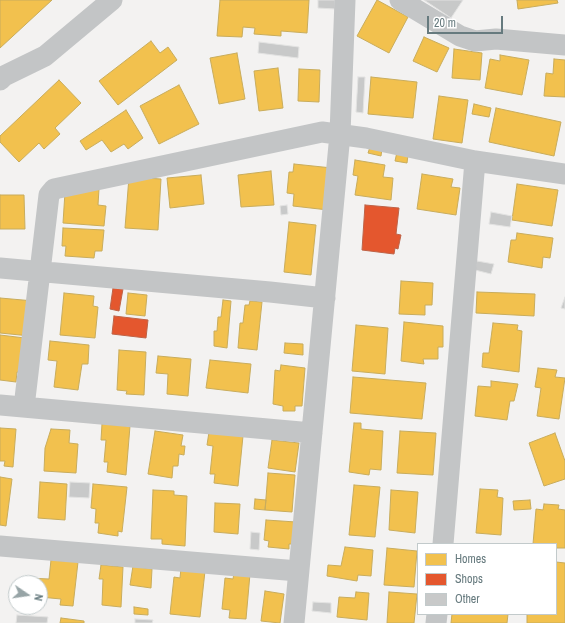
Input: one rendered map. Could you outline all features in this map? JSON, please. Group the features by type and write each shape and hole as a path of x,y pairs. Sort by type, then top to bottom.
{"street":[{"path":"0,80 4,76 45,56 112,0"},
{"path":"294,623 340,134 345,0"},
{"path":"400,0 460,36 475,41 496,39 565,45"},
{"path":"24,407 49,195 54,189 322,132 366,138 475,161 565,174"},
{"path":"443,543 475,161"},
{"path":"0,268 325,298"},
{"path":"0,405 312,433"},
{"path":"0,546 298,571"}],"building: Homes":[{"path":"0,0 52,0 0,48"},
{"path":"220,0 309,0 307,33 281,31 281,36 254,34 255,28 243,27 242,37 217,36"},
{"path":"377,0 408,17 389,53 357,36"},
{"path":"517,0 557,0 558,3 518,9"},
{"path":"424,37 449,48 437,72 413,61"},
{"path":"151,41 160,53 168,47 177,60 118,105 99,81"},
{"path":"454,49 482,53 480,80 452,78"},
{"path":"237,53 245,99 219,104 210,58"},
{"path":"500,55 529,60 522,95 485,88 490,59 500,61"},
{"path":"554,59 565,60 565,97 544,96 546,73 553,74"},
{"path":"278,68 283,108 259,111 254,71"},
{"path":"299,69 320,70 319,102 298,101"},
{"path":"371,77 417,82 413,118 368,114"},
{"path":"59,80 81,103 55,128 60,134 44,149 39,143 19,162 0,142 0,136"},
{"path":"179,85 199,124 159,144 140,106"},
{"path":"439,96 468,100 462,143 433,139"},
{"path":"474,104 491,108 489,117 472,114"},
{"path":"496,108 561,122 554,156 489,142"},
{"path":"126,110 143,138 128,149 124,144 111,152 102,140 86,150 80,141"},
{"path":"370,147 382,149 381,156 368,153"},
{"path":"397,152 408,155 407,163 395,161"},
{"path":"355,160 385,165 383,177 393,178 391,200 355,195 358,176 353,175"},
{"path":"294,164 332,168 328,210 293,206 294,194 287,193 289,172 293,172"},
{"path":"271,171 274,205 241,207 238,175"},
{"path":"422,174 453,179 451,187 460,188 456,215 417,209"},
{"path":"201,175 204,204 170,208 167,178"},
{"path":"129,177 161,179 158,230 125,228"},
{"path":"517,184 558,190 552,226 512,220"},
{"path":"99,189 98,205 106,206 104,226 63,223 65,192"},
{"path":"0,195 24,195 25,229 0,229"},
{"path":"289,222 316,225 311,275 284,272"},
{"path":"63,228 104,230 102,251 95,251 94,258 65,256 66,246 62,246"},
{"path":"517,233 553,238 550,258 543,257 542,268 508,262 511,240 516,240"},
{"path":"401,281 433,283 432,305 425,305 425,315 399,314"},
{"path":"477,292 535,294 534,316 476,313"},
{"path":"64,293 94,296 93,306 98,307 95,338 60,335"},
{"path":"128,293 147,295 145,316 126,314"},
{"path":"0,298 34,301 30,336 0,333"},
{"path":"223,300 231,301 227,348 214,346 214,331 217,331 218,317 221,317"},
{"path":"250,301 262,302 257,350 238,348 240,323 243,323 245,305 249,305"},
{"path":"404,322 443,326 443,347 438,347 438,359 423,359 424,364 401,361"},
{"path":"493,323 518,325 517,330 522,331 519,372 482,367 483,353 489,353"},
{"path":"356,325 388,328 385,374 352,371"},
{"path":"0,335 25,338 22,373 17,372 16,382 0,380"},
{"path":"50,341 89,345 88,364 82,364 78,390 54,387 57,361 48,360"},
{"path":"285,343 303,344 303,355 284,353"},
{"path":"119,350 146,352 144,395 126,394 127,391 117,390"},
{"path":"158,356 191,359 188,396 167,394 168,374 156,373"},
{"path":"210,360 251,364 248,393 206,388"},
{"path":"281,365 305,368 302,406 295,406 295,411 283,411 283,406 273,404 275,370 280,371"},
{"path":"538,368 557,370 555,377 565,378 559,419 537,416 541,388 535,387"},
{"path":"353,377 426,383 422,419 350,413"},
{"path":"491,381 518,384 514,401 510,401 507,420 475,416 478,386 491,387"},
{"path":"354,423 361,423 361,429 383,431 381,470 370,469 369,475 349,472"},
{"path":"102,424 130,426 126,475 107,472 108,462 104,462 106,440 101,440"},
{"path":"0,428 16,429 13,467 4,466 5,461 0,461"},
{"path":"51,429 70,430 69,443 78,444 76,473 44,471 45,448"},
{"path":"155,431 183,435 181,446 185,446 184,455 179,454 178,466 173,466 172,478 148,474"},
{"path":"400,431 436,433 433,475 397,473"},
{"path":"209,432 243,436 238,486 214,483 215,474 210,474 213,446 207,445"},
{"path":"555,433 565,461 565,479 544,486 529,443"},
{"path":"272,440 299,443 295,472 268,468"},
{"path":"268,473 295,475 292,512 265,510"},
{"path":"0,477 12,479 6,526 0,525"},
{"path":"40,482 67,484 65,520 38,518"},
{"path":"93,484 127,487 122,532 118,531 118,536 98,533 99,523 95,523 96,509 91,508"},
{"path":"354,485 380,487 375,537 349,535"},
{"path":"480,489 498,490 497,497 503,498 501,535 476,533"},
{"path":"153,490 174,491 174,495 187,496 185,546 162,544 162,539 151,539"},
{"path":"391,490 418,492 415,533 389,530"},
{"path":"255,499 266,500 265,510 254,509"},
{"path":"530,500 531,509 514,510 513,501"},
{"path":"215,503 240,504 238,534 214,532"},
{"path":"544,504 559,505 558,509 565,510 565,548 557,548 557,543 533,543 536,509 543,510"},
{"path":"266,520 296,522 295,544 289,544 289,549 268,547 269,541 264,540"},
{"path":"345,547 373,550 371,576 358,575 357,581 327,576 328,565 341,566"},
{"path":"387,548 417,551 414,587 384,585"},
{"path":"51,560 78,562 73,606 60,605 61,599 48,598"},
{"path":"557,562 565,563 565,623 527,623 527,615 557,615"},
{"path":"101,565 123,567 121,607 102,605 103,579 99,579"},
{"path":"133,566 152,569 151,588 130,585"},
{"path":"181,568 205,571 200,617 170,614 174,577 180,578"},
{"path":"234,573 250,574 246,619 229,618 230,610 222,609 225,578 233,579"},
{"path":"265,591 284,594 280,623 261,621"},
{"path":"356,592 369,593 367,620 337,617 339,597 355,598"},
{"path":"389,592 417,594 414,623 387,623"},
{"path":"134,607 148,609 148,615 134,614"},
{"path":"452,615 508,615 507,623 451,623"},
{"path":"61,618 84,621 84,623 60,623"}],"building: Shops":[{"path":"365,205 399,208 396,234 401,235 398,249 395,248 394,254 362,250"},
{"path":"113,288 123,289 119,311 110,309"},
{"path":"114,316 148,320 146,338 112,334"}],"building: Other":[{"path":"318,0 335,0 335,9 318,8"},
{"path":"424,0 463,0 451,18"},
{"path":"259,42 299,47 298,58 258,53"},
{"path":"358,77 365,77 363,113 356,112"},
{"path":"287,205 288,214 281,215 280,206"},
{"path":"491,212 512,216 510,227 489,224"},
{"path":"477,261 494,264 491,274 475,270"},
{"path":"565,297 565,309 561,308"},
{"path":"70,482 90,483 89,498 69,497"},
{"path":"251,532 260,533 259,550 250,549"},
{"path":"313,602 331,603 331,613 312,611"},
{"path":"17,615 48,617 47,623 16,623"},
{"path":"135,619 153,620 152,623 135,623"}]}
